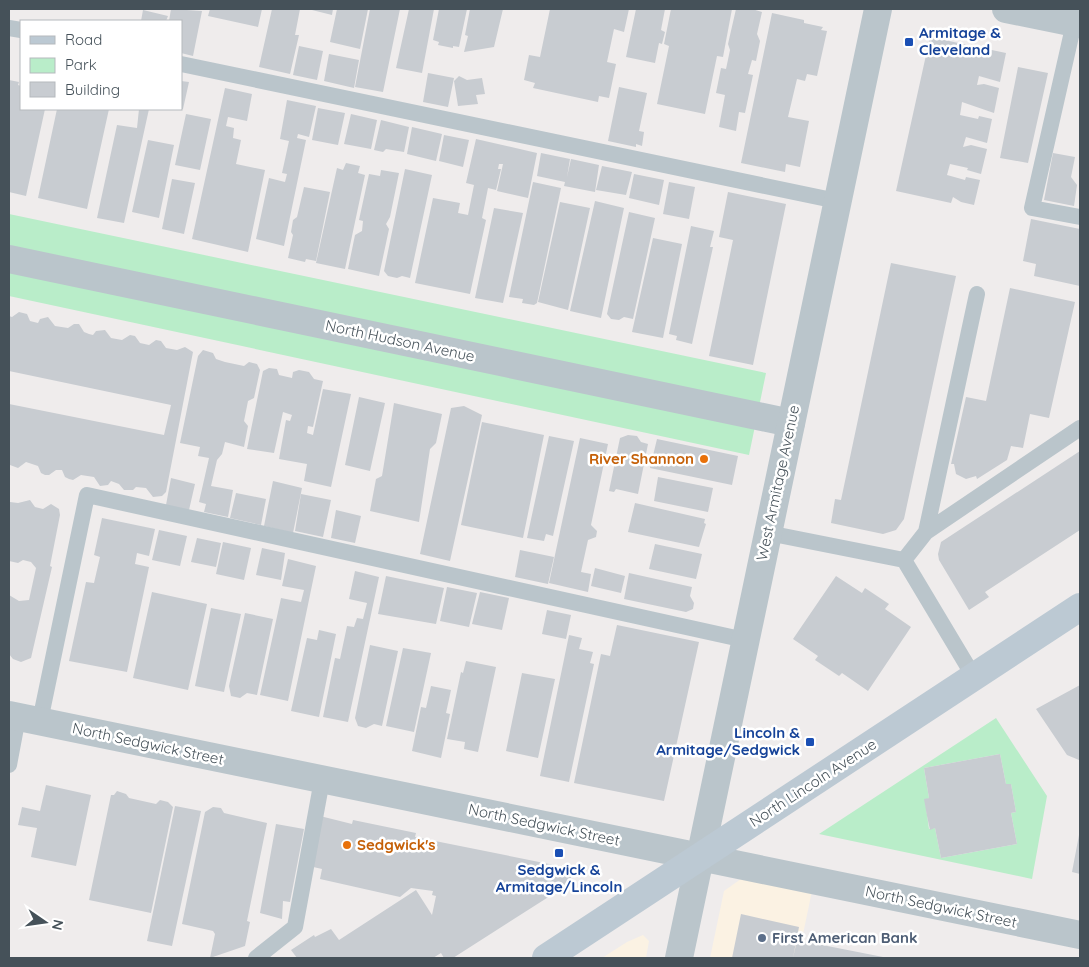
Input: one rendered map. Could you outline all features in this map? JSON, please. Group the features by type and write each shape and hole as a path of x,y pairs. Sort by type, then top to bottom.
{"main road":[{"name":"North Lincoln Avenue","path":"546,958 1080,607"}],"street":[{"name":"West Armitage Avenue","path":"679,958 878,9"},
{"path":"1006,9 1077,23"},
{"name":"North Hudson Avenue","path":"9,259 791,423"},
{"name":"North Sedgwick Street","path":"22,718 1080,935"}],"lane":[{"path":"1077,23 1032,208 1080,217"},
{"path":"182,64 837,201"},
{"path":"926,532 977,294"},
{"path":"904,560 926,532 1080,428"},
{"path":"9,765 87,495 745,640"},
{"path":"768,533 904,560 974,677"},
{"path":"256,958 295,927 322,780"}],"shaded area":[{"path":"745,876 812,891 798,958 710,958 724,891"},
{"path":"643,935 649,941 646,958 602,958 627,942"}],"green space":[{"path":"9,214 766,373 749,455 9,296"},
{"path":"996,718 1047,796 1032,879 819,834","holes":["1000,754 1006,784 1011,784 1016,812 1011,813 1017,844 941,858 935,828 929,829 925,800 929,798 924,768"]}],"building":[{"path":"171,9 202,11 193,56 182,53 182,20 169,20"},
{"path":"210,9 262,9 258,27 208,16"},
{"path":"272,9 300,9 295,35 299,35 290,74 259,67"},
{"path":"308,9 333,9 332,15"},
{"path":"337,9 368,9 360,49 330,42"},
{"path":"370,9 400,9 383,92 355,87"},
{"path":"409,9 434,9 422,73 396,68"},
{"path":"439,9 467,9 459,47 453,46 453,48 438,45 439,42 433,40"},
{"path":"470,9 503,9 494,47 464,52 468,36 465,35"},
{"path":"550,9 629,9 624,32 614,29 607,62 616,64 609,98 599,96 598,102 533,88 535,83 524,80 529,55 540,57"},
{"path":"636,9 665,9 661,30 665,32 662,44 659,43 655,63 626,57"},
{"path":"671,9 732,9 723,57 717,56 705,114 657,104 669,46 664,44"},
{"path":"736,9 752,9 762,12 757,34 760,41 756,61 752,60 748,74 753,75 745,113 739,112 736,131 719,127 725,95 716,93 721,68 726,69 730,50 728,44"},
{"path":"143,10 168,16 166,20 141,20"},
{"path":"772,13 804,20 804,23 823,27 821,30 827,31 817,76 807,74 805,81 797,79 788,117 809,121 800,167 786,164 785,172 741,163"},
{"path":"930,37 1006,53 1000,82 979,76 977,85 984,84 999,88 994,113 962,102 960,115 978,119 979,116 992,119 987,143 966,137 963,147 971,145 987,149 981,174 967,170 968,168 950,164 947,175 965,180 966,177 980,180 974,205 961,202 953,197 951,203 896,191"},
{"path":"299,46 323,51 317,80 293,75"},
{"path":"329,54 359,60 354,88 324,81"},
{"path":"1018,67 1048,73 1028,163 1000,158"},
{"path":"428,73 454,78 448,107 423,102"},
{"path":"459,76 467,80 482,78 485,94 476,95 478,104 458,106 454,81"},
{"path":"9,80 19,82 20,110 45,110 26,196 9,192"},
{"path":"182,81 189,82 182,109"},
{"path":"619,87 647,93 639,131 644,132 642,146 636,144 636,147 608,141"},
{"path":"225,88 252,94 247,121 228,117 226,126 234,128 233,138 241,140 236,164 265,170 248,252 192,239"},
{"path":"287,100 316,106 309,137 298,134 297,138 306,140 284,246 256,239 269,178 285,182 287,174 282,173 289,141 280,139"},
{"path":"318,108 345,113 338,145 312,140"},
{"path":"57,110 109,110 87,209 38,198"},
{"path":"139,110 149,110 124,223 97,218 117,125 137,128"},
{"path":"186,114 211,119 200,170 175,165"},
{"path":"351,114 377,120 371,149 344,144"},
{"path":"381,120 409,127 404,152 386,149 383,152 374,150"},
{"path":"412,127 442,134 436,161 407,154"},
{"path":"444,135 469,140 463,167 439,161"},
{"path":"476,139 537,153 528,198 497,191 503,164 499,164 498,169 501,169 496,190 488,188 482,218 486,220 470,294 415,283 433,198 460,203 458,213 468,215 474,185 466,183"},
{"path":"148,140 174,145 159,218 132,212"},
{"path":"541,153 570,159 567,177 571,159 599,165 595,192 564,186 565,182 537,176"},
{"path":"1053,153 1075,157 1071,177 1077,185 1074,206 1044,200"},
{"path":"346,163 360,166 358,173 365,175 345,269 316,263 337,168 343,170"},
{"path":"602,166 632,172 626,195 596,190"},
{"path":"405,169 432,175 410,278 402,276 397,278 388,276 384,271"},
{"path":"381,170 399,173 390,217 386,224 389,229 379,276 348,269 355,235 362,231 363,221 359,220 369,174 380,176"},
{"path":"634,174 664,180 659,205 629,198"},
{"path":"172,179 195,183 184,234 162,229"},
{"path":"533,182 561,188 537,303 534,305 522,303 523,299 509,297"},
{"path":"669,182 695,187 689,219 663,214"},
{"path":"304,187 330,192 316,261 306,259 305,262 288,258 293,235 291,232 293,220 297,217"},
{"path":"728,192 786,204 753,365 709,356 733,240 719,237"},
{"path":"595,201 624,208 601,318 570,311"},
{"path":"560,202 590,208 568,310 538,302"},
{"path":"494,208 523,213 503,303 475,298"},
{"path":"629,212 655,218 633,319 624,317 619,320 611,319 607,314"},
{"path":"1031,219 1080,229 1080,286 1034,276 1036,264 1023,261"},
{"path":"691,226 714,231 710,247 713,247 692,344 676,340 677,336 669,334"},
{"path":"653,238 682,244 663,338 632,332"},
{"path":"891,263 956,276 904,519 896,530 883,534 831,523 835,499 841,500"},
{"path":"1010,288 1075,302 1049,418 1030,414 1023,448 1011,446 1007,460 977,479 976,476 966,479 956,474 954,464 951,464 966,397 986,401"},
{"path":"19,312 27,314 30,321 38,323 40,319 48,317 55,326 68,328 74,324 79,324 84,332 93,335 96,331 105,330 111,338 122,340 130,335 135,336 140,343 149,345 156,340 161,341 166,348 177,350 185,347 193,352 166,492 162,496 153,497 146,488 136,487 133,490 124,490 119,484 111,481 108,485 100,486 94,477 81,475 73,480 69,479 65,477 62,470 56,470 49,475 45,475 41,473 38,466 26,462 18,468 10,465 9,404 164,435 171,405 9,371 9,316 12,317"},
{"path":"203,350 213,353 216,359 225,362 244,366 249,362 257,364 260,370 254,398 248,401 244,421 248,426 244,447 225,442 222,454 217,460 211,486 233,490 228,517 204,512 206,504 199,502 209,458 198,456 200,447 180,443 198,356"},
{"path":"269,368 277,369 279,375 292,378 293,372 299,370 309,372 314,379 323,381 313,427 308,426 307,433 313,435 323,389 351,394 331,487 304,481 307,464 279,459 286,420 290,421 292,415 283,412 274,453 247,449 263,371"},
{"path":"359,397 385,403 370,471 345,465"},
{"path":"394,403 442,414 436,443 430,449 419,522 370,511 376,479 382,476"},
{"path":"464,406 482,415 450,561 420,554 451,408"},
{"path":"482,422 544,435 523,538 461,525"},
{"path":"628,435 637,436 641,442 648,444 638,494 616,489 614,492 609,491 620,438"},
{"path":"549,436 574,441 553,536 546,534 544,541 527,538"},
{"path":"580,438 608,444 591,525 597,531 596,537 588,540 581,572 591,574 588,592 549,583"},
{"path":"657,439 738,456 732,485 650,468"},
{"path":"1080,451 1080,530 985,592 989,597 969,610 939,560 938,554 941,542"},
{"path":"658,477 713,488 708,512 654,501"},
{"path":"171,478 195,484 189,510 166,505"},
{"path":"273,481 302,488 293,533 264,526"},
{"path":"236,493 266,499 261,525 230,518"},
{"path":"301,494 331,500 323,537 295,531"},
{"path":"9,498 10,502 18,503 30,500 35,507 43,509 51,504 59,509 60,515 50,566 52,567 31,658 21,662 13,659 9,654 9,595 19,601 29,600 36,568 31,562 23,560 18,563 9,561"},
{"path":"635,503 705,519 704,523 706,524 699,547 628,532"},
{"path":"336,510 361,516 355,543 331,538"},
{"path":"102,518 155,529 149,556 137,553 135,564 149,567 127,672 69,661 86,582 94,583 100,557 94,555"},
{"path":"159,530 187,536 180,566 152,560"},
{"path":"197,538 221,543 216,567 191,562"},
{"path":"223,542 251,548 244,580 216,574"},
{"path":"655,544 702,554 696,579 649,569"},
{"path":"262,548 285,553 281,580 256,575"},
{"path":"520,550 554,557 548,584 515,577"},
{"path":"288,559 316,566 288,701 260,695 281,598 301,602 304,590 282,586"},
{"path":"595,568 625,576 621,593 591,586"},
{"path":"355,571 379,577 348,722 323,717 335,658 340,659 347,626 354,627 357,618 363,619 367,603 349,599"},
{"path":"629,573 692,587 690,596 694,603 693,609 686,612 624,599"},
{"path":"386,576 444,588 436,624 378,614"},
{"path":"836,576 862,593 865,588 889,604 885,609 911,627 868,691 842,673 839,676 815,660 818,656 793,639"},
{"path":"447,587 477,593 469,627 440,621"},
{"path":"152,592 207,604 188,690 133,678"},
{"path":"480,592 509,598 502,630 472,624"},
{"path":"211,608 241,614 224,692 195,686"},
{"path":"547,610 571,615 566,639 542,634"},
{"path":"245,613 273,619 257,695 247,693 240,698 231,696 229,686"},
{"path":"617,625 699,642 664,801 574,783 601,654 610,656"},
{"path":"319,630 336,634 319,717 291,711 307,638 317,640"},
{"path":"569,635 582,638 579,649 593,652 590,663 594,664 569,782 540,776"},
{"path":"370,645 398,651 382,726 374,724 366,728 358,726 355,718"},
{"path":"403,648 431,653 414,732 386,726"},
{"path":"466,661 496,667 478,752 464,749 465,742 447,739 461,672 463,673"},
{"path":"522,673 555,679 538,758 506,751"},
{"path":"1080,685 1079,760 1067,755 1036,709"},
{"path":"431,686 451,690 446,713 450,714 441,758 412,751 421,707 426,708"},
{"path":"1000,754 1006,784 1011,784 1016,812 1011,813 1017,844 941,858 935,828 930,830 927,816 924,799 929,798 924,768"},
{"path":"46,785 91,795 76,866 31,857 37,828 18,825 22,807 40,811"},
{"path":"117,791 126,794 129,798 156,804 160,800 168,802 173,807 151,913 89,900 111,795 114,795"},
{"path":"175,806 201,811 172,946 147,941"},
{"path":"213,807 221,808 224,813 267,823 247,921 250,922 245,946 210,958 215,934 213,931 182,924 205,812"},
{"path":"320,816 352,824 353,820 416,833 415,837 569,868 572,882 453,958 444,958 441,953 433,958 297,958 291,950 314,935 315,937 331,929 339,940 416,890 432,915 436,896 432,895 433,891 411,888 400,897 320,879 322,869 309,866"},
{"path":"276,824 304,829 290,902 283,901 282,919 260,913"},
{"path":"1080,835 1080,874 1072,872"},
{"path":"741,914 799,927 793,958 732,958"},
{"path":"797,940 883,957 883,958 793,958"}],"place":[{"name":"Armitage & Cleveland","path":"909,42"},
{"name":"River Shannon","path":"704,459"},
{"name":"Lincoln & Armitage/Sedgwick","path":"810,742"},
{"name":"Sedgwick's","path":"347,845"},
{"name":"Sedgwick & Armitage/Lincoln","path":"559,853"},
{"name":"First American Bank","path":"762,938"}]}
